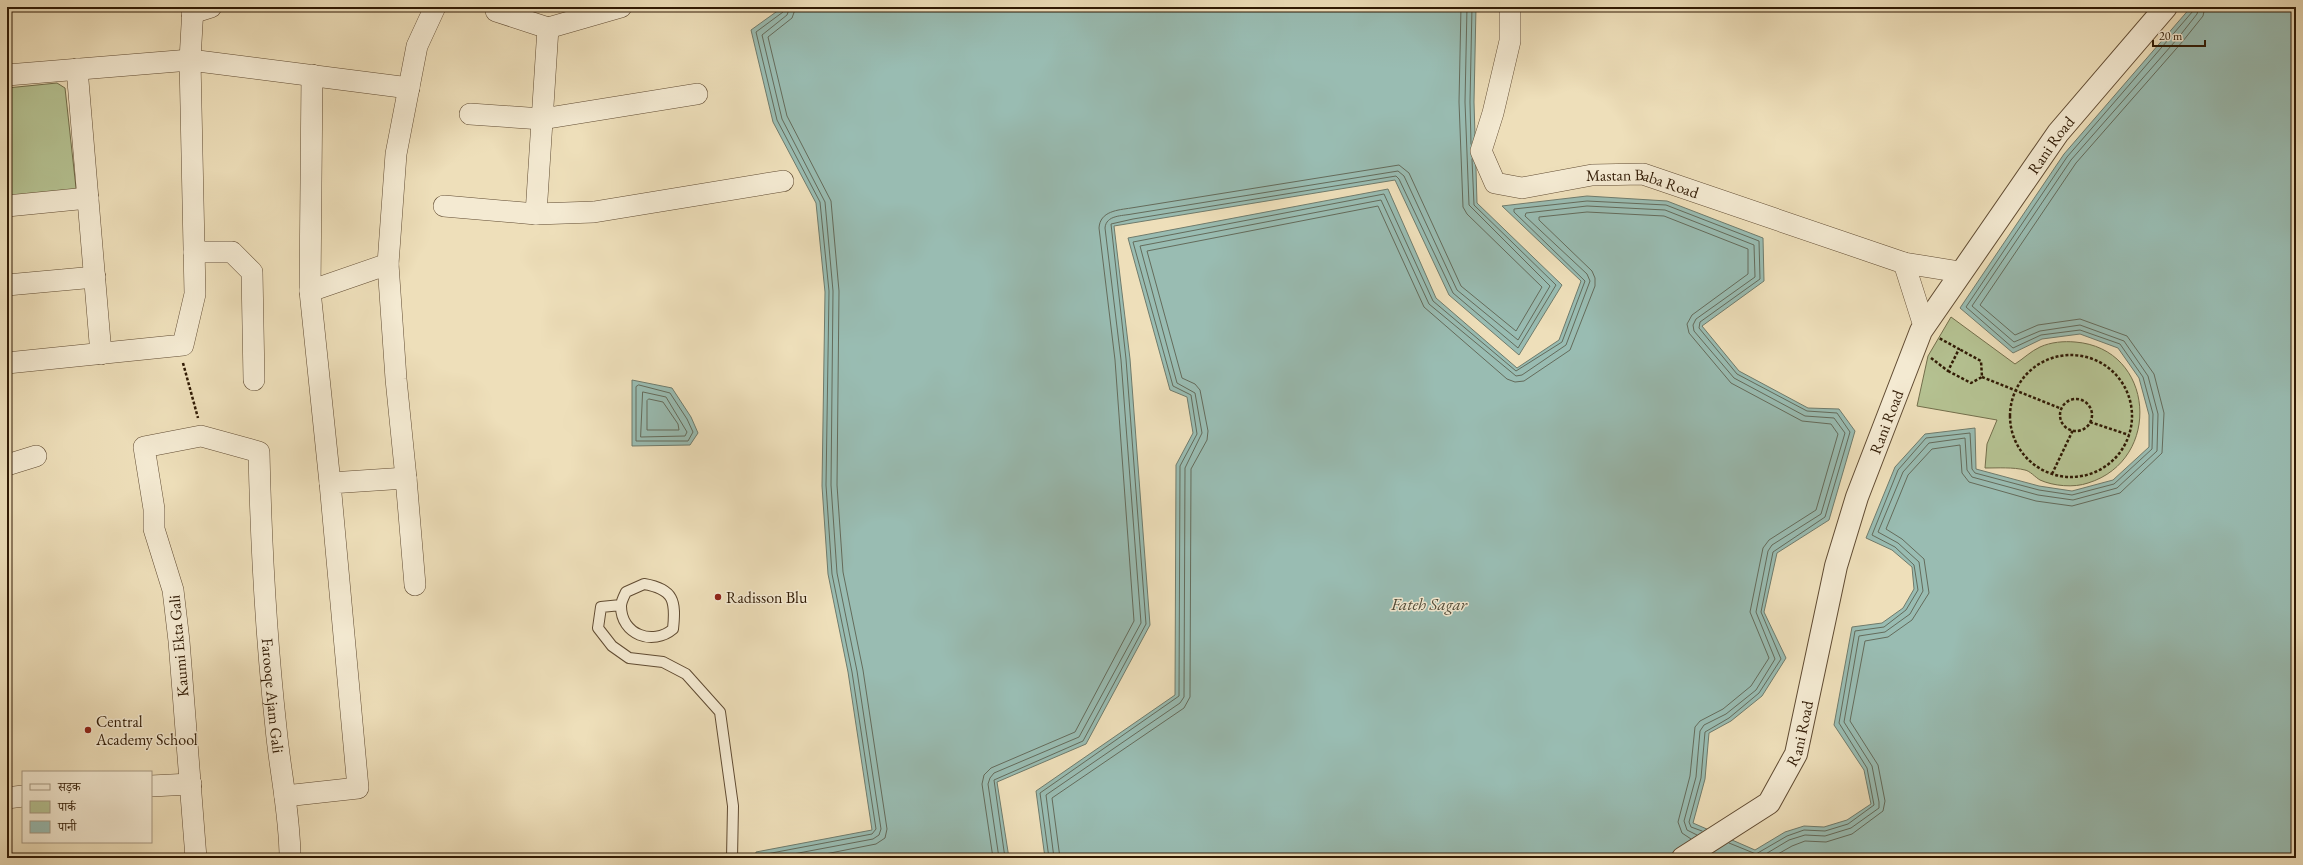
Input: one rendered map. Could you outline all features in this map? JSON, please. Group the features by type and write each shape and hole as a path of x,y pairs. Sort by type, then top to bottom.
{"street":[{"path":"415,585 396,379 388,264 396,154 408,88 417,46 435,7"},
{"path":"496,11 548,28 620,7"},
{"name":"Mastan Baba Road","path":"1510,7 1510,41 1493,113 1481,151 1495,183 1522,188 1592,175 1643,174 1904,263 1960,272"},
{"name":"Rani Road","path":"1683,858 1769,803 1796,754 1836,566 1857,497 1931,332 1960,272 2058,133 2166,7"},
{"path":"7,363 183,345 195,294 190,60 198,9"},
{"path":"536,214 548,28"},
{"path":"7,75 190,60 408,88"},
{"path":"77,69 101,354"},
{"path":"285,796 358,788 330,483 310,291 312,75"},
{"path":"470,114 542,119 697,94"},
{"path":"444,206 536,214 594,212 783,181"},
{"path":"7,206 88,198"},
{"path":"194,252 232,252 252,272 254,380"},
{"path":"1904,263 1931,332"},
{"path":"310,291 388,264"},
{"path":"7,285 95,277"},
{"name":"Kaumi Ekta Gali","path":"196,858 191,784 173,590 154,529 154,509 144,447 201,436"},
{"name":"Farooqe Ajam Gali","path":"201,436 259,452 262,581 275,723 290,827 290,858"},
{"path":"7,465 36,456"},
{"path":"330,483 406,478"},
{"path":"152,786 191,784"},
{"path":"7,798 22,796"}],"lane":[{"path":"644,584 660,586 669,594 675,610 673,629 664,636 649,637 635,633 624,622 621,605 626,592 644,584"},
{"path":"621,605 601,607 598,628 612,646 629,658 663,662 686,674 720,712 733,806 732,858"}],"path":[{"path":"1931,332 1981,361 1982,377"},
{"path":"180,346 202,430 201,436"},
{"path":"1948,371 1959,349"},
{"path":"2063,354 2083,355 2102,363 2118,376 2128,394 2132,414 2129,435 2123,447 2104,467 2079,477 2052,474 2034,464 2020,450 2011,430 2010,410 2015,390 2026,373 2043,360 2063,354"},
{"path":"1928,356 1948,371 1971,383 1982,377"},
{"path":"1982,377 2062,409"},
{"path":"2072,400 2082,400 2090,407 2090,422 2083,429 2072,430 2068,428 2061,420 2062,409 2072,400"},
{"path":"2090,422 2129,435"},
{"path":"2052,474 2072,430"}],"green space":[{"path":"57,83 65,88 77,197 7,205 7,88"},
{"path":"1951,317 2015,364 2044,345 2066,342 2075,342 2102,349 2121,363 2134,383 2140,406 2138,430 2129,452 2112,471 2082,485 2064,486 2045,482 2029,472 2020,469 1985,468 1987,444 1997,420 1917,406 1928,356"}],"water":[{"path":"783,7 1476,7 1474,102 1477,203 1562,285 1519,355 1449,295 1395,180 1114,226 1130,359 1150,625 1086,744 997,782 1009,858 755,858 756,852 872,830 848,672 828,574 822,486 825,292 816,203 773,122 751,30"},
{"name":"Fateh Sagar","path":"2191,7 2296,7 2296,858 1045,858 1036,791 1175,695 1176,465 1193,433 1187,397 1170,390 1128,238 1388,189 1436,298 1517,368 1559,340 1581,281 1502,206 1587,196 1667,201 1763,238 1764,281 1702,326 1739,371 1808,408 1839,409 1855,431 1829,520 1777,553 1764,612 1786,658 1762,696 1731,721 1709,733 1705,779 1693,823 1755,850 1785,832 1804,826 1824,827 1847,820 1871,804 1864,770 1834,725 1852,627 1882,623 1903,608 1914,589 1912,567 1892,550 1866,538 1895,467 1925,434 1975,428 1976,469 2039,486 2072,491 2113,480 2149,447 2149,415 2139,378 2118,348 2080,334 2042,339 2013,353 1960,308 2064,154"},
{"path":"632,380 672,388 691,417 698,433 690,445 632,446"}],"place":[{"name":"Radisson Blu","path":"718,597"},
{"name":"Central Academy School","path":"88,730"}]}
